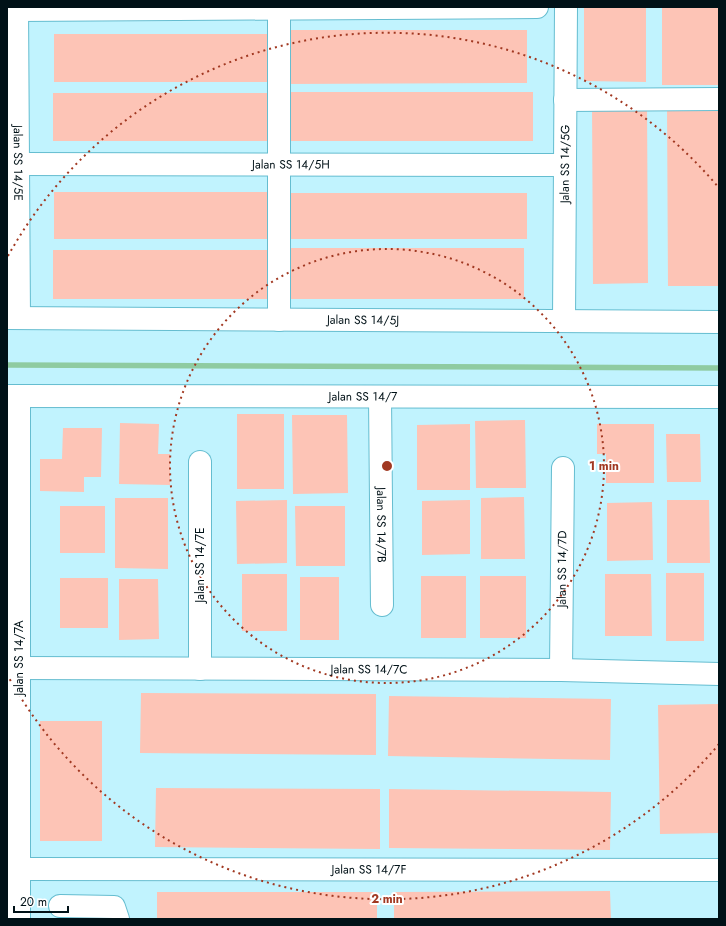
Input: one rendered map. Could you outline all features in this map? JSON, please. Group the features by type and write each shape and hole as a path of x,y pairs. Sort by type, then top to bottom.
{"street":[{"path":"14,16 279,8 537,7"},
{"name":"Jalan SS 14/5G","path":"564,321 566,7"},
{"path":"279,8 279,320"},
{"name":"Jalan SS 14/5E","path":"13,318 18,164 14,16"},
{"path":"565,100 719,99"},
{"name":"Jalan SS 14/5H","path":"18,164 565,165"},
{"name":"Jalan SS 14/5J","path":"13,318 719,322"},
{"name":"Jalan SS 14/7","path":"13,396 719,397"},
{"name":"Jalan SS 14/7A","path":"13,396 13,618 19,668 19,919"},
{"name":"Jalan SS 14/7B","path":"380,397 382,605"},
{"name":"Jalan SS 14/7E","path":"200,462 200,669"},
{"name":"Jalan SS 14/7D","path":"561,670 564,468"},
{"name":"Jalan SS 14/7C","path":"19,668 561,670 719,674"},
{"name":"Jalan SS 14/7F","path":"19,868 719,870"},
{"path":"60,906 114,907 118,919"}],"building":[{"path":"584,7 646,7 646,82 584,81"},
{"path":"662,7 719,7 719,85 662,85"},
{"path":"287,30 527,30 527,83 287,84"},
{"path":"54,34 273,34 273,82 54,82"},
{"path":"289,92 533,92 533,141 289,141"},
{"path":"53,93 271,93 271,141 53,141"},
{"path":"592,103 647,103 648,283 593,284"},
{"path":"719,104 719,286 668,286 667,105"},
{"path":"54,192 270,192 270,239 54,239"},
{"path":"287,193 527,193 527,239 287,239"},
{"path":"287,248 524,248 524,299 287,299"},
{"path":"53,250 271,250 271,299 53,299"},
{"path":"237,414 284,414 284,489 237,489"},
{"path":"292,415 347,415 348,493 293,494"},
{"path":"525,420 526,488 476,488 475,421"},
{"path":"120,423 159,424 158,454 170,454 170,485 119,484"},
{"path":"470,424 470,490 417,490 417,425"},
{"path":"597,424 654,424 654,483 606,483 606,454 597,454"},
{"path":"63,428 102,428 101,477 84,477 84,492 40,491 40,459 62,459"},
{"path":"666,434 700,434 701,482 667,482"},
{"path":"524,497 525,559 481,559 481,498"},
{"path":"115,498 168,498 168,569 115,568"},
{"path":"287,500 287,563 237,564 236,501"},
{"path":"470,500 470,554 422,555 422,501"},
{"path":"667,500 709,500 710,563 667,563"},
{"path":"652,502 653,560 607,561 607,503"},
{"path":"60,506 105,506 105,553 60,553"},
{"path":"295,506 345,506 345,566 296,566"},
{"path":"666,573 704,573 704,641 666,641"},
{"path":"242,574 287,574 287,631 242,631"},
{"path":"605,574 651,574 652,636 605,636"},
{"path":"421,576 466,576 466,638 421,638"},
{"path":"480,576 526,576 526,638 480,638"},
{"path":"300,577 339,577 339,640 300,640"},
{"path":"60,578 108,578 108,628 60,628"},
{"path":"119,579 158,579 159,639 119,640"},
{"path":"141,693 376,694 376,755 140,753"},
{"path":"389,696 611,699 610,760 388,756"},
{"path":"719,704 719,833 660,834 658,705"},
{"path":"40,721 102,721 102,841 40,841"},
{"path":"156,788 380,789 380,849 155,847"},
{"path":"389,789 611,792 610,850 389,848"},
{"path":"610,891 611,919 394,919 394,892"},
{"path":"157,892 377,892 377,919 157,919"}],"waterway":[{"path":"7,365 719,368"}]}
